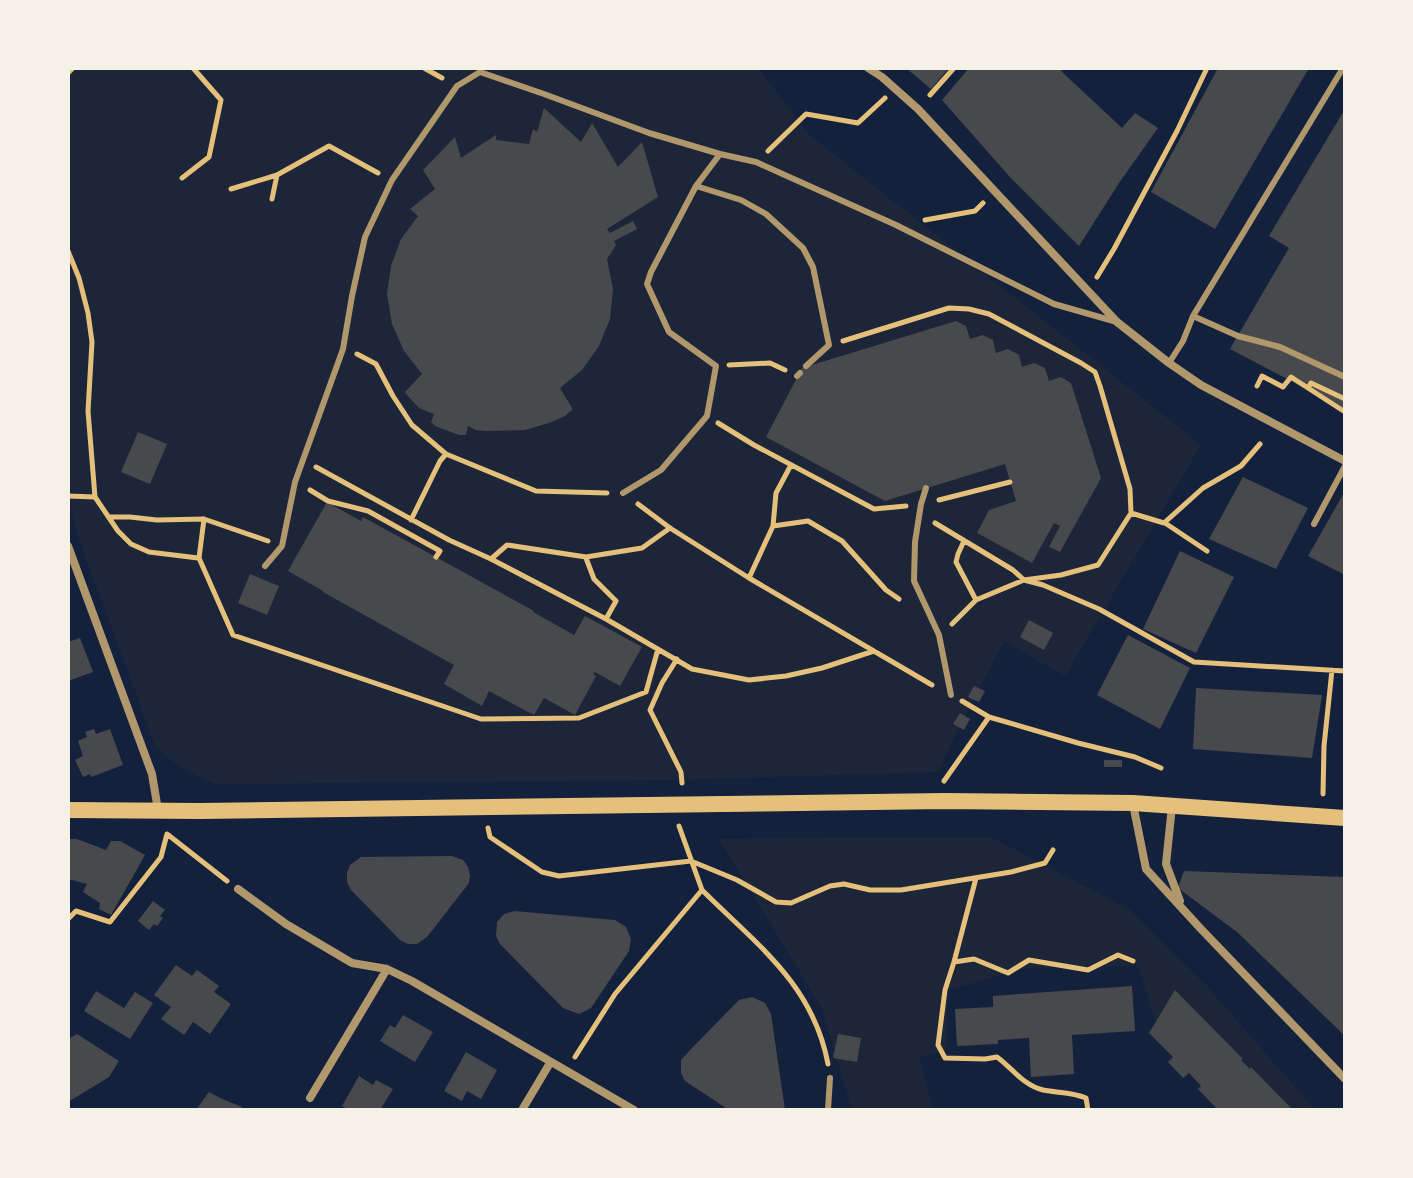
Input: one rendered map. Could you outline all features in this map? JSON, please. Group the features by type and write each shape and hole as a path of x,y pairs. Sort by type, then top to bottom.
{"main road":[{"path":"68,810 945,801 1133,803 1345,818"}],"street":[{"path":"868,68 918,109 1117,322 1201,385 1345,463"},
{"path":"68,546 152,774 158,811"},
{"path":"1133,803 1146,869 1345,1079"},
{"path":"1172,805 1166,864 1182,906"},
{"path":"238,889 286,924 352,963 387,969 412,981 634,1110"},
{"path":"310,1098 387,969"},
{"path":"522,1110 550,1063"}],"lane":[{"path":"1169,363 1183,341 1193,316 1343,68"},
{"path":"265,566 282,546 295,482 343,349 365,237 392,180 457,86 480,72 649,133 756,162 896,225 1054,304 1117,322"},
{"path":"623,493 661,470 707,416 716,366 669,332 647,284 696,186 720,154"},
{"path":"696,186 741,200 766,214 803,248 813,267 829,345 806,366"},
{"path":"1193,316 1238,336 1280,347 1345,377"},
{"path":"1314,524 1345,463"},
{"path":"926,488 915,542 914,581 939,635 951,695"},
{"path":"828,1110 830,1078"}],"path":[{"path":"68,73 73,68"},
{"path":"182,178 209,157 221,100 193,68"},
{"path":"930,95 954,68"},
{"path":"1086,290 1114,249 1207,68"},
{"path":"756,162 806,114 858,123 890,93"},
{"path":"231,189 277,175 329,146 392,180"},
{"path":"272,199 277,175"},
{"path":"896,225 975,211 992,194"},
{"path":"68,251 79,278 92,342 88,411 95,497 131,544 162,555 199,558"},
{"path":"829,345 949,308 989,314 1095,372 1130,489 1131,513 1098,565 1061,575 1024,580 976,600 939,635"},
{"path":"343,349 376,364 412,425 446,454 536,491 623,493 670,528 749,578 989,717 1135,757 1161,768"},
{"path":"753,363 770,363 798,374"},
{"path":"1257,386 1262,376 1283,387 1291,377 1345,412"},
{"path":"1308,388 1311,383 1345,399"},
{"path":"707,416 754,445 874,509 921,504 1010,482"},
{"path":"1164,523 1203,488 1241,466 1260,444"},
{"path":"411,520 446,454"},
{"path":"304,461 449,540 606,619 692,669 749,680 822,668 875,651"},
{"path":"749,578 773,526 776,493 791,464"},
{"path":"295,482 328,501 368,511 438,554 449,540"},
{"path":"68,496 95,497"},
{"path":"1131,513 1164,523 1207,551"},
{"path":"920,515 1013,570 1024,580 1099,609 1194,662 1345,671"},
{"path":"108,517 204,519 282,546"},
{"path":"204,519 199,558 233,635 481,719 579,718 646,692 658,649"},
{"path":"773,526 808,521 842,541 886,590 899,599"},
{"path":"491,559 507,545 586,557 642,548 670,528"},
{"path":"964,541 956,562 976,600"},
{"path":"586,557 594,579 616,601 606,619"},
{"path":"677,659 650,710 681,772 682,784"},
{"path":"1323,794 1324,746 1332,670"},
{"path":"944,781 989,717"},
{"path":"679,826 702,890 774,959 797,990 823,1041 830,1078"},
{"path":"488,828 490,837 551,875 691,861 783,903 844,884 870,890 901,890 976,878 1045,863 1053,850"},
{"path":"68,919 76,911 110,922 161,857 167,834 238,889"},
{"path":"976,878 945,990 938,1045 945,1058 997,1057 1016,1076 1041,1089 1086,1098 1088,1110"},
{"path":"566,1072 615,994 702,890"},
{"path":"954,962 974,959 1008,973 1029,960 1088,970 1118,955 1133,961"}],"shaded area":[{"path":"68,68 758,68 810,135 1201,445 1065,676 1004,641 938,772 674,780 215,784 183,768 155,745 77,534 68,496"},
{"path":"991,837 1130,910 1208,987 1315,1110 1253,1110 1162,1040 1138,966 1028,968 948,990 946,1050 919,1058 933,1110 852,1110 821,1007 719,839"}],"building":[{"path":"906,68 949,68 931,89"},
{"path":"969,68 1065,68 1061,71 1122,128 1135,113 1158,128 1079,246 1009,176 942,100"},
{"path":"1218,68 1309,68 1215,229 1151,192"},
{"path":"544,108 581,142 592,123 618,167 642,142 658,197 607,229 610,233 633,221 637,229 614,241 616,245 607,259 613,289 610,319 599,346 582,370 560,388 572,410 552,422 525,430 485,431 468,426 466,435 459,435 435,426 431,422 434,414 419,408 405,392 422,374 404,351 392,324 387,294 391,266 401,239 418,216 410,209 435,189 423,170 455,137 461,158 496,135 496,140 529,144 533,129 537,132"},
{"path":"1345,109 1345,411 1230,349 1289,248 1269,236"},
{"path":"956,321 966,326 970,339 983,335 993,340 996,353 1008,349 1019,355 1022,367 1034,363 1045,368 1049,381 1061,377 1071,383 1101,478 1060,552 1049,547 1060,526 1054,523 1032,563 977,533 989,510 1016,501 1005,464 885,501 766,437 802,368"},
{"path":"138,432 167,444 150,484 121,472"},
{"path":"1243,477 1308,508 1276,569 1209,539"},
{"path":"1345,491 1345,575 1308,556"},
{"path":"327,502 361,521 363,517 574,635 585,616 642,647 620,686 595,672 593,674 596,676 575,715 544,698 534,715 489,691 482,706 444,684 454,665 288,571"},
{"path":"1180,551 1234,577 1196,653 1143,629"},
{"path":"250,574 279,586 267,615 238,603"},
{"path":"1029,620 1053,633 1044,650 1020,637"},
{"path":"1128,635 1190,668 1160,729 1097,695"},
{"path":"80,638 93,672 68,681 68,642"},
{"path":"974,686 985,691 979,702 968,697"},
{"path":"1196,688 1322,695 1312,758 1193,749"},
{"path":"960,713 970,719 964,730 953,724"},
{"path":"94,729 96,734 110,729 123,765 83,777 75,760 83,756 78,741 87,737 85,732"},
{"path":"1104,760 1122,760 1122,767 1104,767"},
{"path":"68,839 77,839 106,850 111,841 120,841 145,855 111,915 99,909 100,903 83,892 87,884 68,879"},
{"path":"452,856 463,860 468,867 469,883 427,937 417,944 400,940 351,890 347,882 350,865 361,857"},
{"path":"1184,871 1345,877 1345,1036 1237,932 1178,888"},
{"path":"153,901 165,910 157,926 154,924 149,930 138,921"},
{"path":"514,911 615,920 626,927 631,939 629,951 591,1008 579,1014 563,1008 500,944 496,936 497,922 504,914"},
{"path":"176,965 192,976 197,970 219,986 214,992 231,1004 210,1034 193,1022 184,1035 161,1019 171,1007 154,995"},
{"path":"1132,986 1135,1031 1072,1035 1074,1074 1031,1077 1029,1038 998,1040 998,1044 957,1046 955,1009 993,1007 993,996"},
{"path":"1175,990 1293,1110 1218,1110 1198,1089 1201,1086 1189,1073 1183,1078 1168,1062 1173,1057 1149,1033"},
{"path":"96,991 124,1008 135,992 153,1003 130,1039 84,1011"},
{"path":"752,997 765,1003 771,1014 785,1110 729,1110 685,1081 681,1073 681,1060 692,1048 739,1000"},
{"path":"403,1015 433,1032 415,1062 380,1041 390,1025 395,1028"},
{"path":"77,1034 119,1061 109,1077 68,1102 68,1039"},
{"path":"838,1034 861,1038 857,1062 833,1058"},
{"path":"466,1052 497,1070 481,1099 467,1091 462,1101 444,1091"},
{"path":"359,1076 373,1085 376,1080 393,1089 380,1110 349,1110 342,1106"},
{"path":"209,1092 242,1107 240,1110 196,1110"}]}
